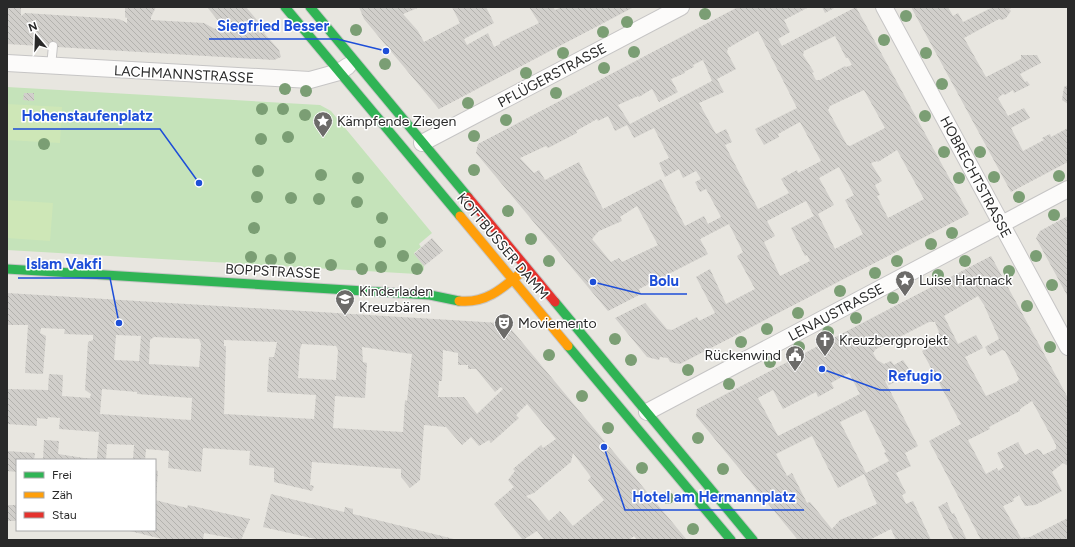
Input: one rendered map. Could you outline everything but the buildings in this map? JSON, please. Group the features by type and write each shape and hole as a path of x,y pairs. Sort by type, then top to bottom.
{"main road":[{"name":"KOTTBUSSER DAMM","path":"285,7 731,540"},
{"name":"KOTTBUSSER DAMM","path":"310,7 753,540"},
{"name":"BOPPSTRASSE","path":"7,269 430,295 453,301 475,302 491,297 526,268"}],"street":[{"name":"PFLÜGERSTRASSE","path":"422,143 681,7"},
{"name":"HOBRECHTSTRASSE","path":"884,7 1068,347"},
{"name":"LACHMANNSTRASSE","path":"7,64 310,80 339,72 356,61"},
{"name":"LENAUSTRASSE","path":"647,412 1068,189"}],"lane":[{"path":"51,66 52,46"}],"green space":[{"path":"7,87 320,105 331,111 432,233 419,244 421,247 414,253 424,266 424,270 417,274 7,250"},
{"path":"7,104 62,107 60,143 7,140"},
{"path":"7,200 53,203 50,241 7,238"}],"traffic: fast":[{"path":"285,7 460,216"},
{"path":"310,7 468,197"},
{"path":"7,269 430,295 459,301"},
{"path":"555,302 753,540"},
{"path":"568,346 731,540"}],"traffic: slow":[{"path":"460,216 568,346"},
{"path":"459,301 478,300 487,297 502,288 524,270"}],"traffic: jam":[{"path":"468,197 555,302"}],"place":[{"name":"Siegfried Besser","path":"386,51"},
{"name":"Kämpfende Ziegen","path":"323,138"},
{"name":"Hohenstaufenplatz","path":"199,183"},
{"name":"Bolu","path":"593,282"},
{"name":"Luise Hartnack","path":"905,297"},
{"name":"Kinderladen Kreuzbären","path":"345,316"},
{"name":"Islam Vakfi","path":"119,323"},
{"name":"Moviemento","path":"504,340"},
{"name":"Kreuzbergprojekt","path":"825,357"},
{"name":"Refugio","path":"822,369"},
{"name":"Rückenwind","path":"795,372"},
{"name":"Hotel am Hermannplatz","path":"604,447"}]}
